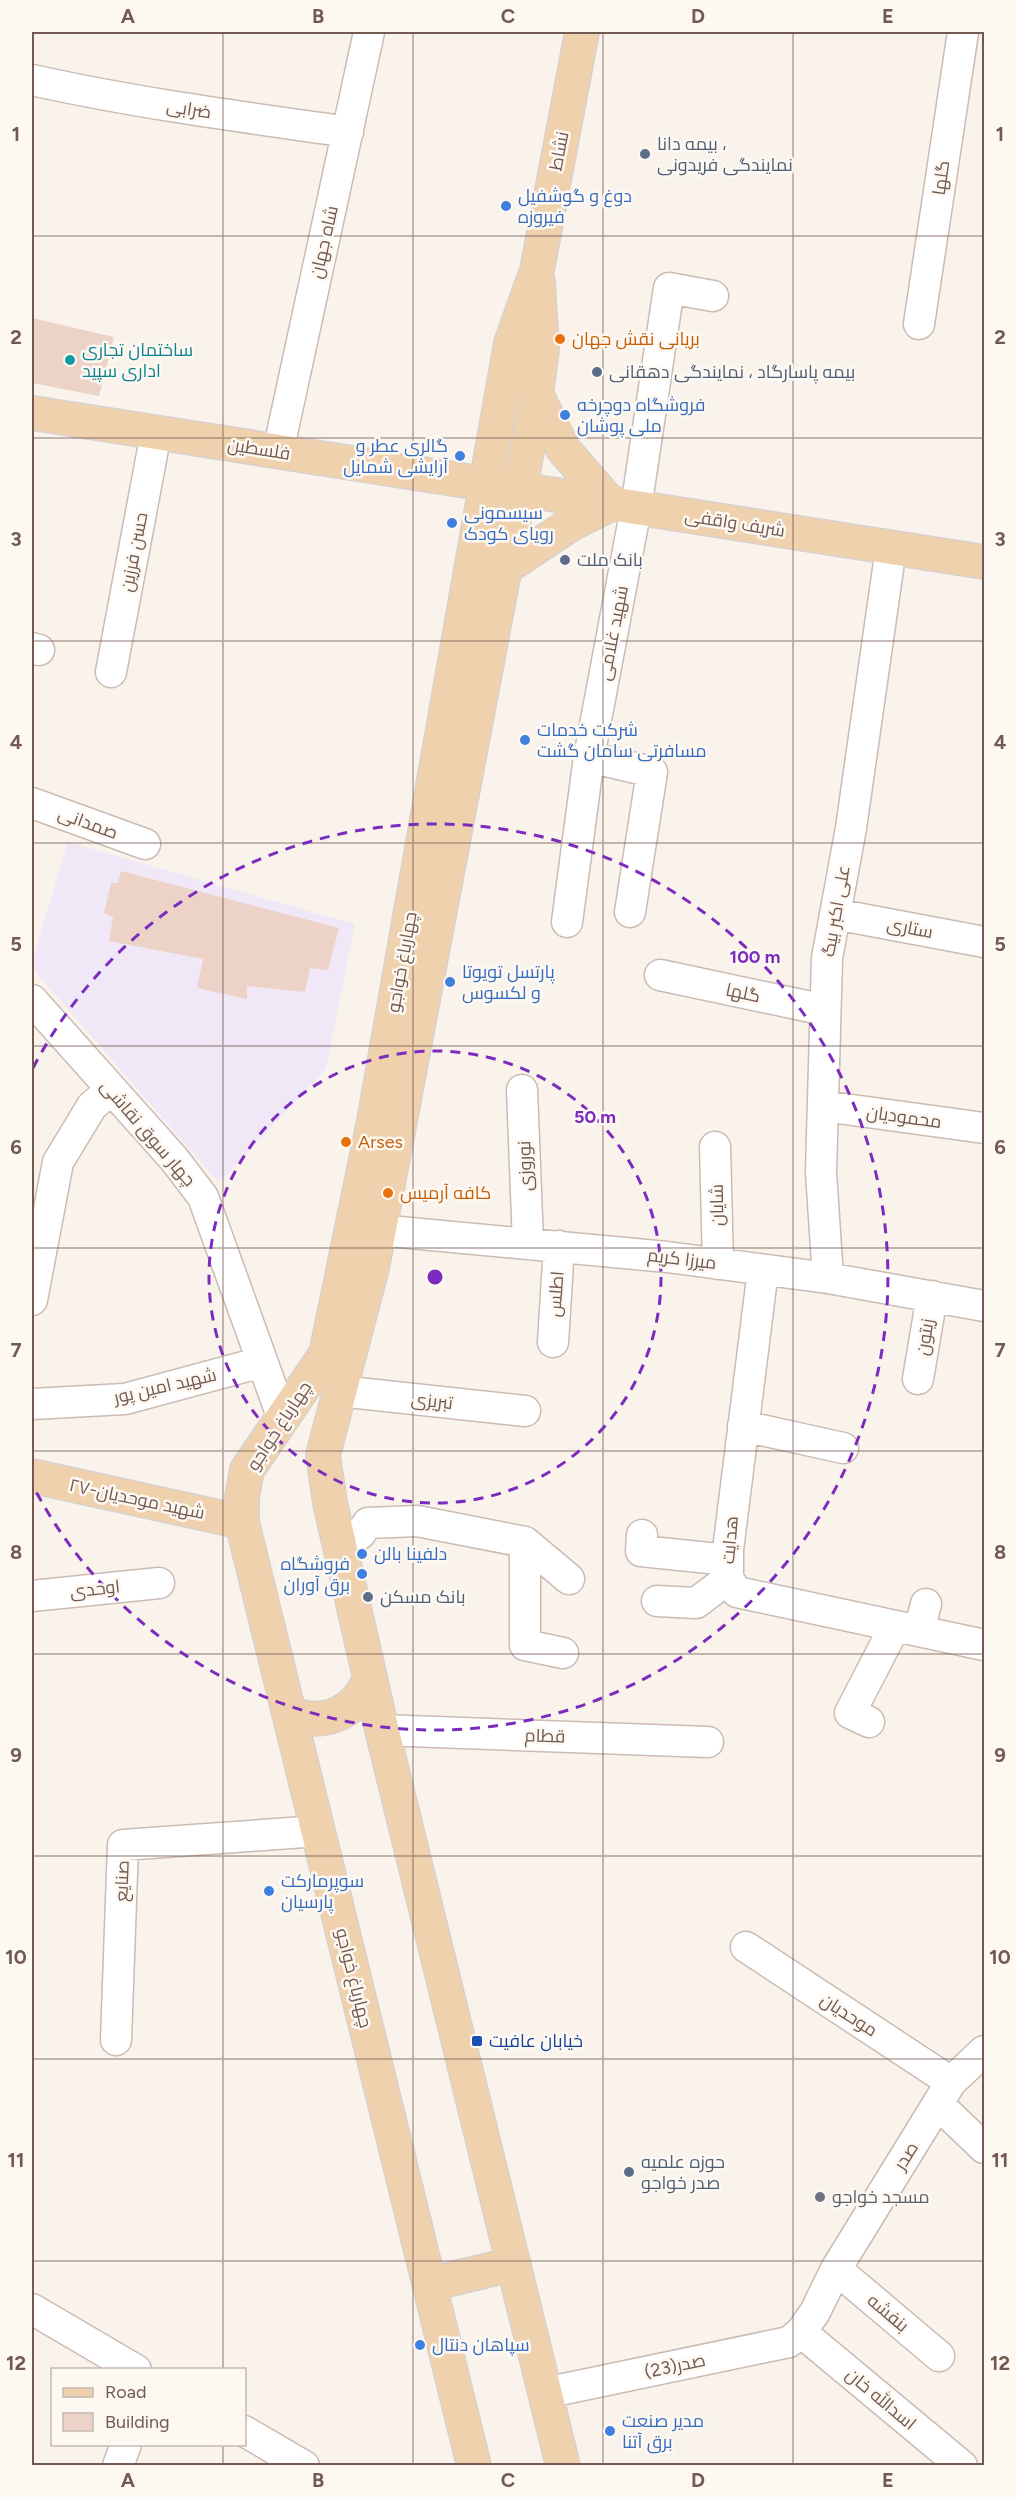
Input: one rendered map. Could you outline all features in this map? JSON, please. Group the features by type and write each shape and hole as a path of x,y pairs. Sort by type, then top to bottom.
{"main road":[{"name":"نشاط","path":"486,486 511,343 537,270 582,32"},
{"name":"نشاط","path":"520,490 537,396 542,349 537,270"},
{"path":"505,568 571,524 623,506 563,449 537,396"},
{"name":"فلسطین","path":"32,413 156,436 278,452 486,486"},
{"name":"شریف واقفی","path":"486,486 984,562"},
{"name":"چهارباغ خواجو","path":"474,2466 242,1522 242,1497 247,1470 326,1354 374,1121 486,486"},
{"name":"چهارباغ خواجو","path":"520,490 372,1268 323,1455 337,1536 382,1730 563,2466"},
{"path":"275,1430 283,1433 300,1433 314,1441 323,1455"},
{"name":"۲۷-شهید موحدیان","path":"32,1476 242,1522"},
{"path":"289,1712 312,1719 335,1716 358,1700 370,1678"},
{"path":"429,2284 514,2264"}],"street":[{"name":"شاه جهان","path":"278,452 369,32"},
{"name":"گلها","path":"920,324 967,34"},
{"name":"ضرابی","path":"32,80 91,93 193,110 348,132"},
{"name":"شهید غلامی","path":"567,922 623,506 669,288 713,296"},
{"path":"32,419 156,436 477,490 486,486"},
{"name":"حسن فرزین","path":"111,672 156,436"},
{"name":"علی اکبر بیگ","path":"828,1278 820,1172 827,958 851,828 891,548"},
{"path":"589,757 652,772 630,912"},
{"name":"صمدانی","path":"32,803 145,844"},
{"name":"ستاری","path":"835,914 984,942"},
{"name":"گلها","path":"660,975 825,1010"},
{"name":"چهار سوق نقاشی","path":"32,1000 174,1159 203,1197 262,1362 275,1430"},
{"path":"32,1300 58,1162 92,1106 111,1090"},
{"name":"نوروزی","path":"522,1090 528,1243"},
{"name":"محمودیان","path":"823,1106 984,1128"},
{"name":"شایان","path":"715,1147 718,1264"},
{"name":"میرزا کریم","path":"378,1230 559,1246 718,1264 828,1278 984,1306"},
{"name":"اطلس","path":"553,1342 559,1246"},
{"name":"هدایت","path":"763,1270 728,1569 737,1592 914,1620 984,1645"},
{"name":"زیتون","path":"918,1379 932,1296"},
{"name":"شهید امین پور","path":"32,1404 125,1399 262,1362"},
{"name":"تبریزی","path":"339,1391 525,1411"},
{"path":"743,1426 843,1448"},
{"path":"337,1536 360,1534 368,1523 417,1521 438,1535 525,1542 569,1579"},
{"path":"642,1535 641,1551 728,1569"},
{"path":"525,1542 525,1645 563,1653"},
{"path":"657,1601 696,1603 728,1569"},
{"name":"اوحدی","path":"32,1596 159,1583"},
{"path":"869,1722 850,1713 914,1620"},
{"name":"قطام","path":"382,1730 708,1742"},
{"name":"صنایع","path":"116,2040 123,1845 318,1831"},
{"name":"موحدیان","path":"746,1947 944,2093 984,2148"},
{"name":"صدر","path":"801,2332 944,2093 984,2051"},
{"name":"بنفشه","path":"836,2270 939,2356"},
{"path":"32,2309 133,2368"},
{"name":"(23)صدر","path":"545,2393 789,2342 801,2332"},
{"name":"اسدالله خان","path":"801,2332 962,2466"},
{"path":"246,2433 304,2466"},
{"path":"118,2466 126,2446"}],"shaded area":[{"path":"68,842 355,924 326,1069 219,1183 32,968 32,961"}],"building":[{"name":"ساختمان تجاری اداری سپید","path":"32,318 114,337 99,396 32,383"},
{"path":"121,871 339,928 328,970 310,968 305,992 247,986 247,999 197,988 203,959 109,941 113,917 104,913 111,883 118,883"}],"place":[{"name":"بیمه دانا ، نمایندگی فریدونی","path":"645,154"},
{"name":"دوغ و گوشفیل فیروزه","path":"506,206"},
{"name":"بریانی نقش جهان","path":"560,339"},
{"name":"ساختمان تجاری اداری سپید","path":"70,360"},
{"name":"بیمه پاسارگاد ، نمایندگی دهقانی","path":"597,372"},
{"name":"فروشگاه دوچرخه ملی پوشان","path":"565,415"},
{"name":"گالری عطر و آرایشی شمایل","path":"460,456"},
{"name":"سیسمونی رویای کودک","path":"452,523"},
{"name":"بانک ملت","path":"565,560"},
{"name":"شرکت خدمات مسافرتی سامان گشت","path":"525,740"},
{"name":"پارتسل تویوتا و لکسوس","path":"450,982"},
{"name":"Arses","path":"346,1142"},
{"name":"کافه آرمیس","path":"388,1193"},
{"name":"دلفینا بالن","path":"362,1554"},
{"name":"فروشگاه برق آوران","path":"362,1574"},
{"name":"بانک مسکن","path":"368,1597"},
{"name":"سوپرمارکت پارسیان","path":"269,1891"},
{"name":"خیابان عافیت","path":"477,2041"},
{"name":"حوزه علمیه صدر خواجو","path":"629,2172"},
{"name":"مسجد خواجو","path":"820,2197"},
{"name":"سپاهان دنتال","path":"420,2345"},
{"name":"مدیر صنعت برق آتنا","path":"610,2431"}]}
